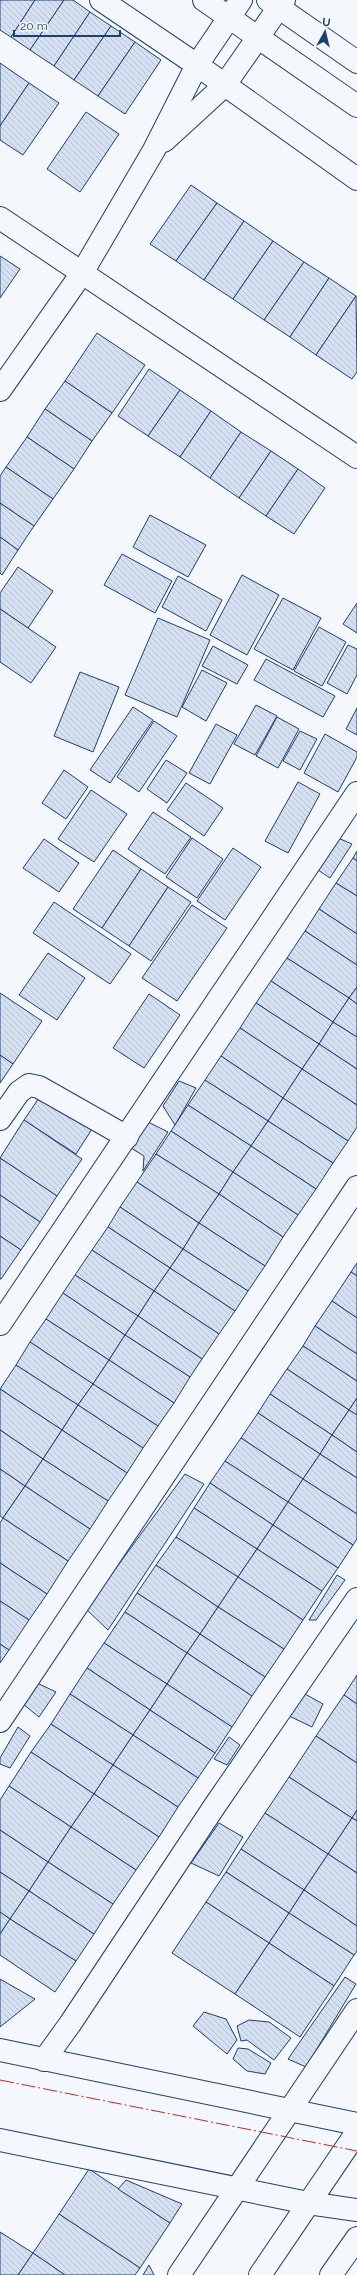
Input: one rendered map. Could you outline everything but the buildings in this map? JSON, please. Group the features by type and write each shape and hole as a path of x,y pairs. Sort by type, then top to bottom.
{"street":[{"path":"101,0 197,65 224,86 357,179"},
{"path":"204,0 236,9 257,37 357,106"},
{"path":"154,150 224,86 257,37 277,3 357,62"},
{"path":"0,390 82,273 154,150 197,65 236,9"},
{"path":"0,218 357,457"},
{"path":"0,1324 357,793"},
{"path":"0,1119 19,1092 29,1085 39,1087 127,1137"},
{"path":"0,1721 357,1187"},
{"path":"44,2060 70,2024 216,1804 357,1598"},
{"path":"179,2275 357,2010"},
{"path":"0,2050 357,2124"},
{"path":"260,2275 357,2132"},
{"path":"2,2143 308,2203 357,2210"},
{"path":"331,2275 357,2238"}],"power":[{"path":"0,2080 357,2151"}]}
